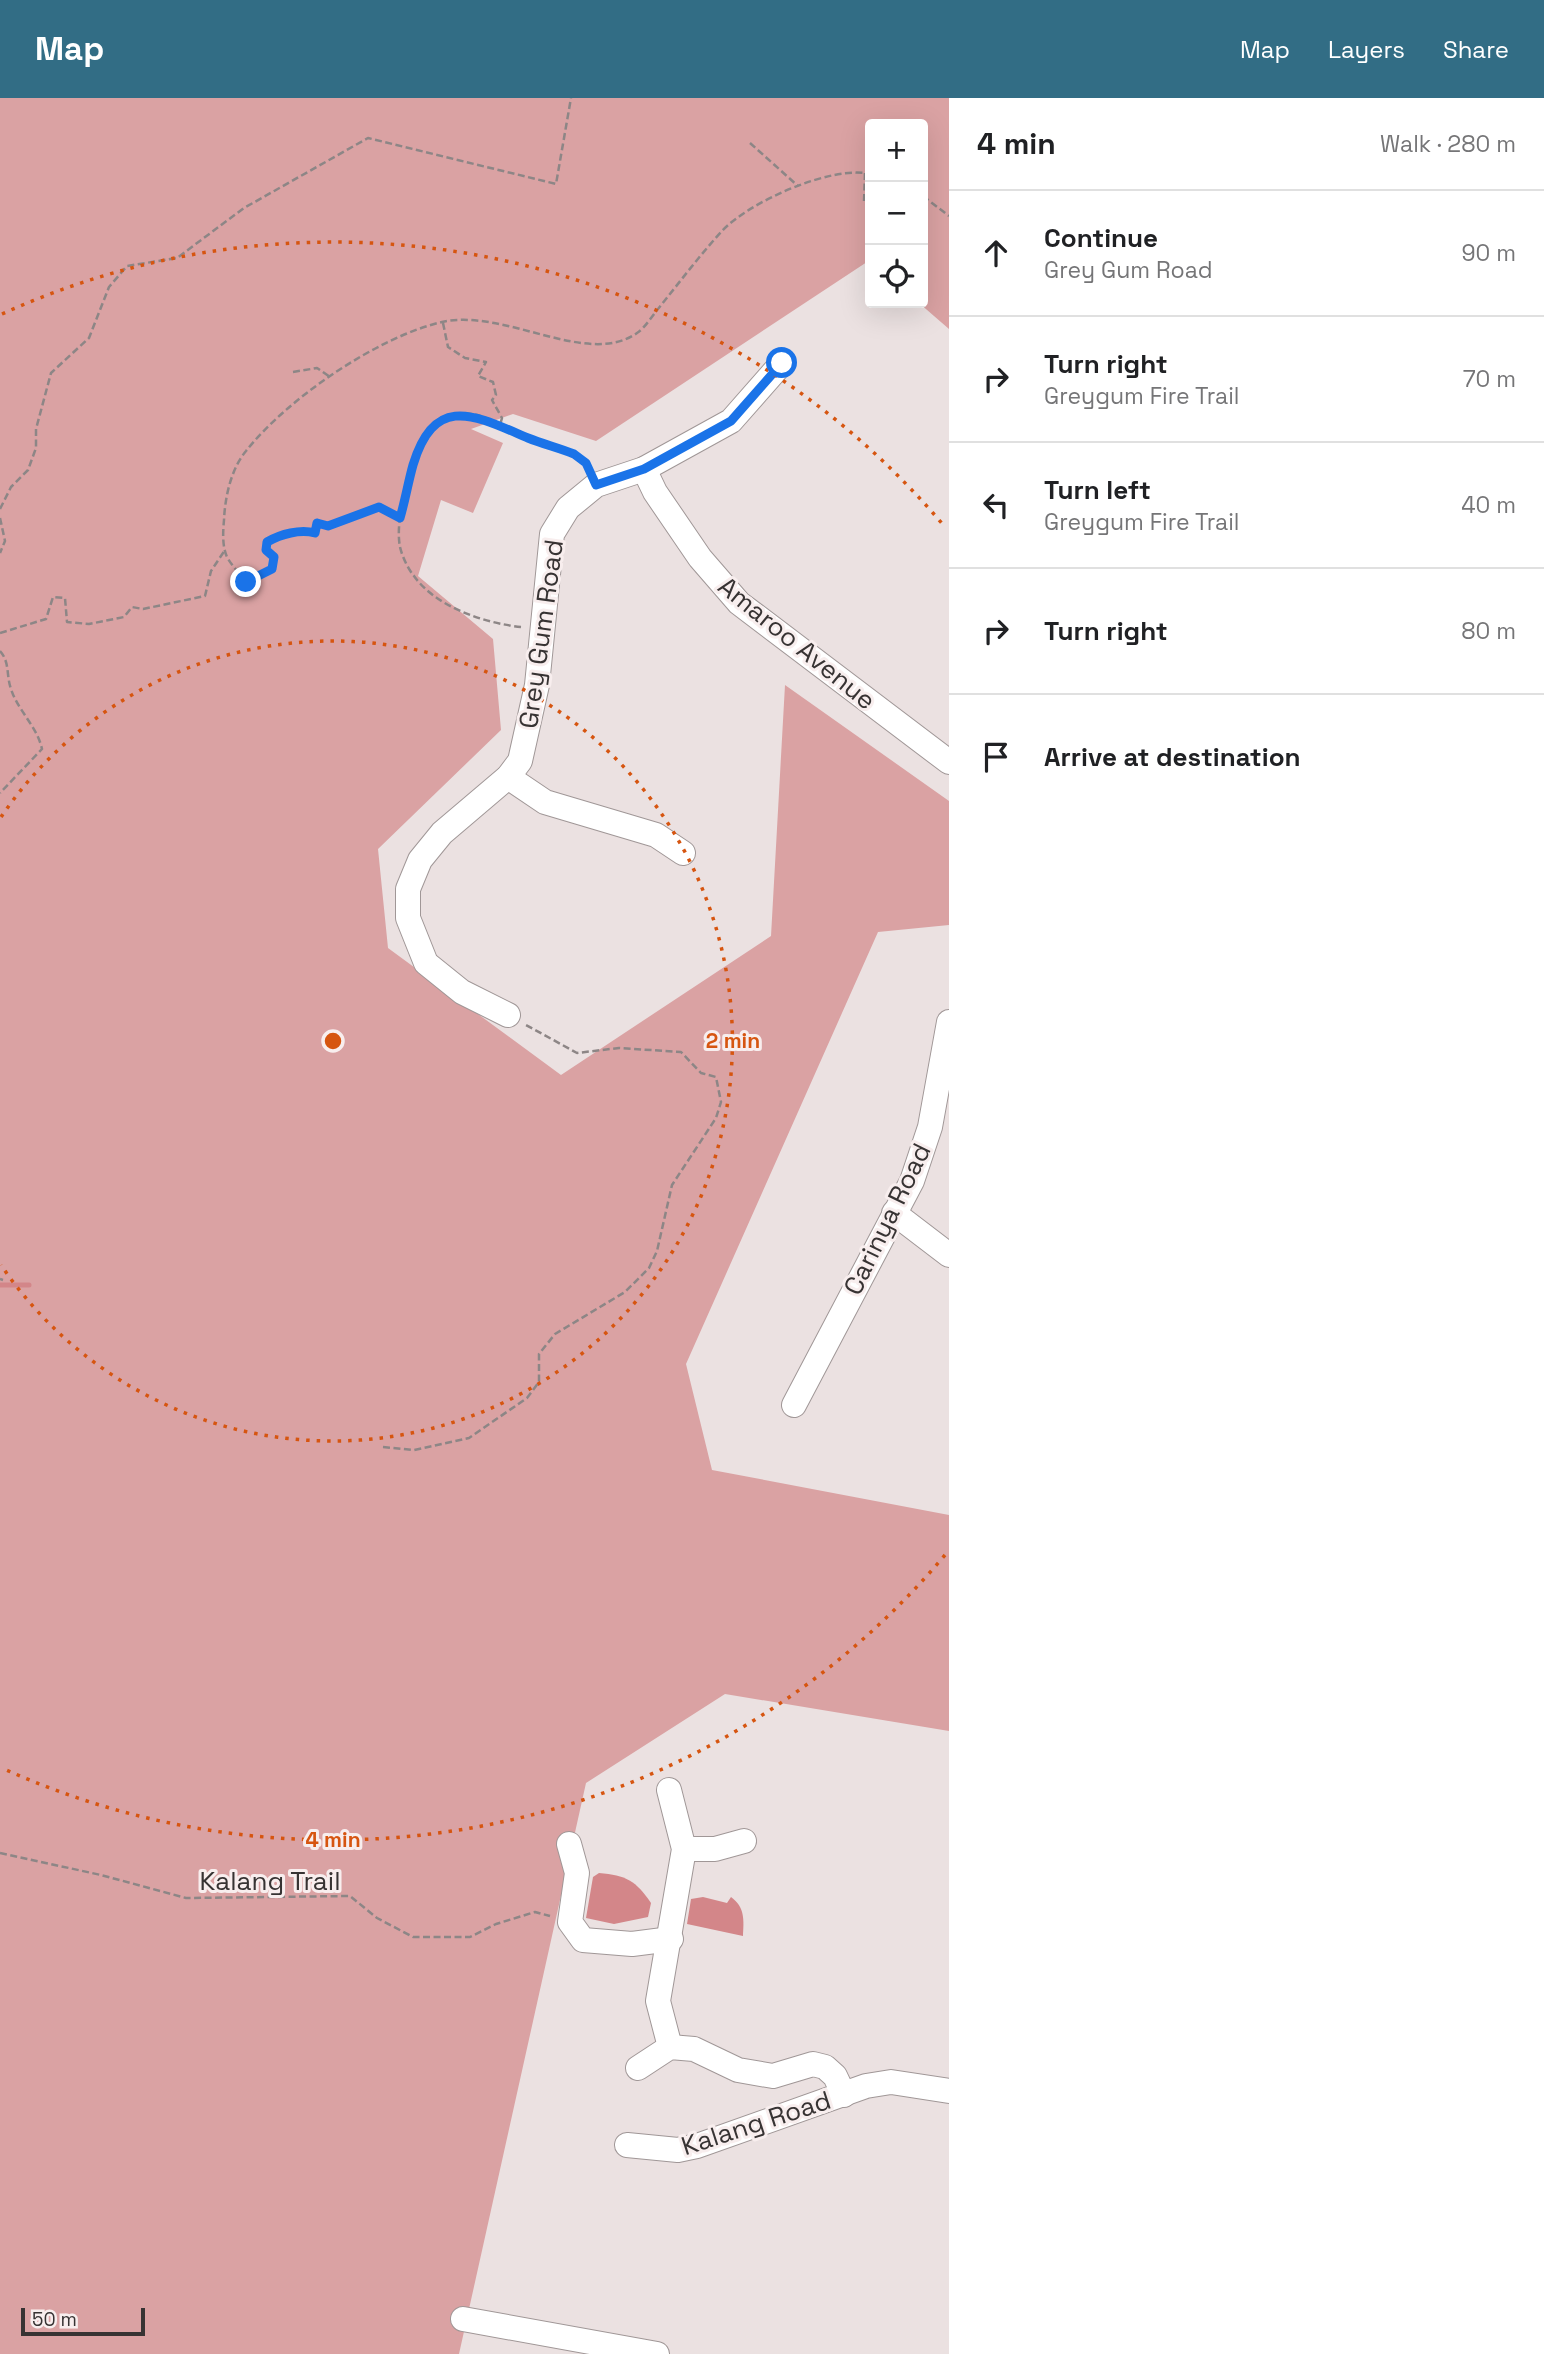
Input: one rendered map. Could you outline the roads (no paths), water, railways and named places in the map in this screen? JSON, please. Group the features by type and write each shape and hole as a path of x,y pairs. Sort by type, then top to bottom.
{"street":[{"name":"Grey Gum Road","path":"508,1015 462,992 426,963 412,935 407,902 411,879 430,846 508,777 524,746 544,631 552,534 568,508 596,485 644,469 731,421 782,363"},
{"name":"Amaroo Avenue","path":"644,469 655,492 699,558 739,603 949,762"},
{"path":"508,777 545,802 656,835 683,853"},
{"name":"Carinya Road","path":"794,1405 912,1181 930,1127 949,1023"},
{"path":"894,1213 949,1255"},
{"path":"638,2068 670,2048 658,2001 671,1939 684,1849 669,1790"},
{"path":"684,1849 715,1849 744,1841"},
{"path":"569,1844 577,1873 570,1922 583,1940 632,1944 671,1939"},
{"name":"Kalang Road","path":"670,2048 694,2049 738,2070 773,2076 813,2064 825,2067 835,2076 844,2095"},
{"name":"Kalang Road","path":"627,2145 678,2150 697,2146 866,2086 891,2082 949,2091"},
{"path":"463,2319 657,2354"}],"waterway":[{"path":"0,1285 29,1285"}]}
